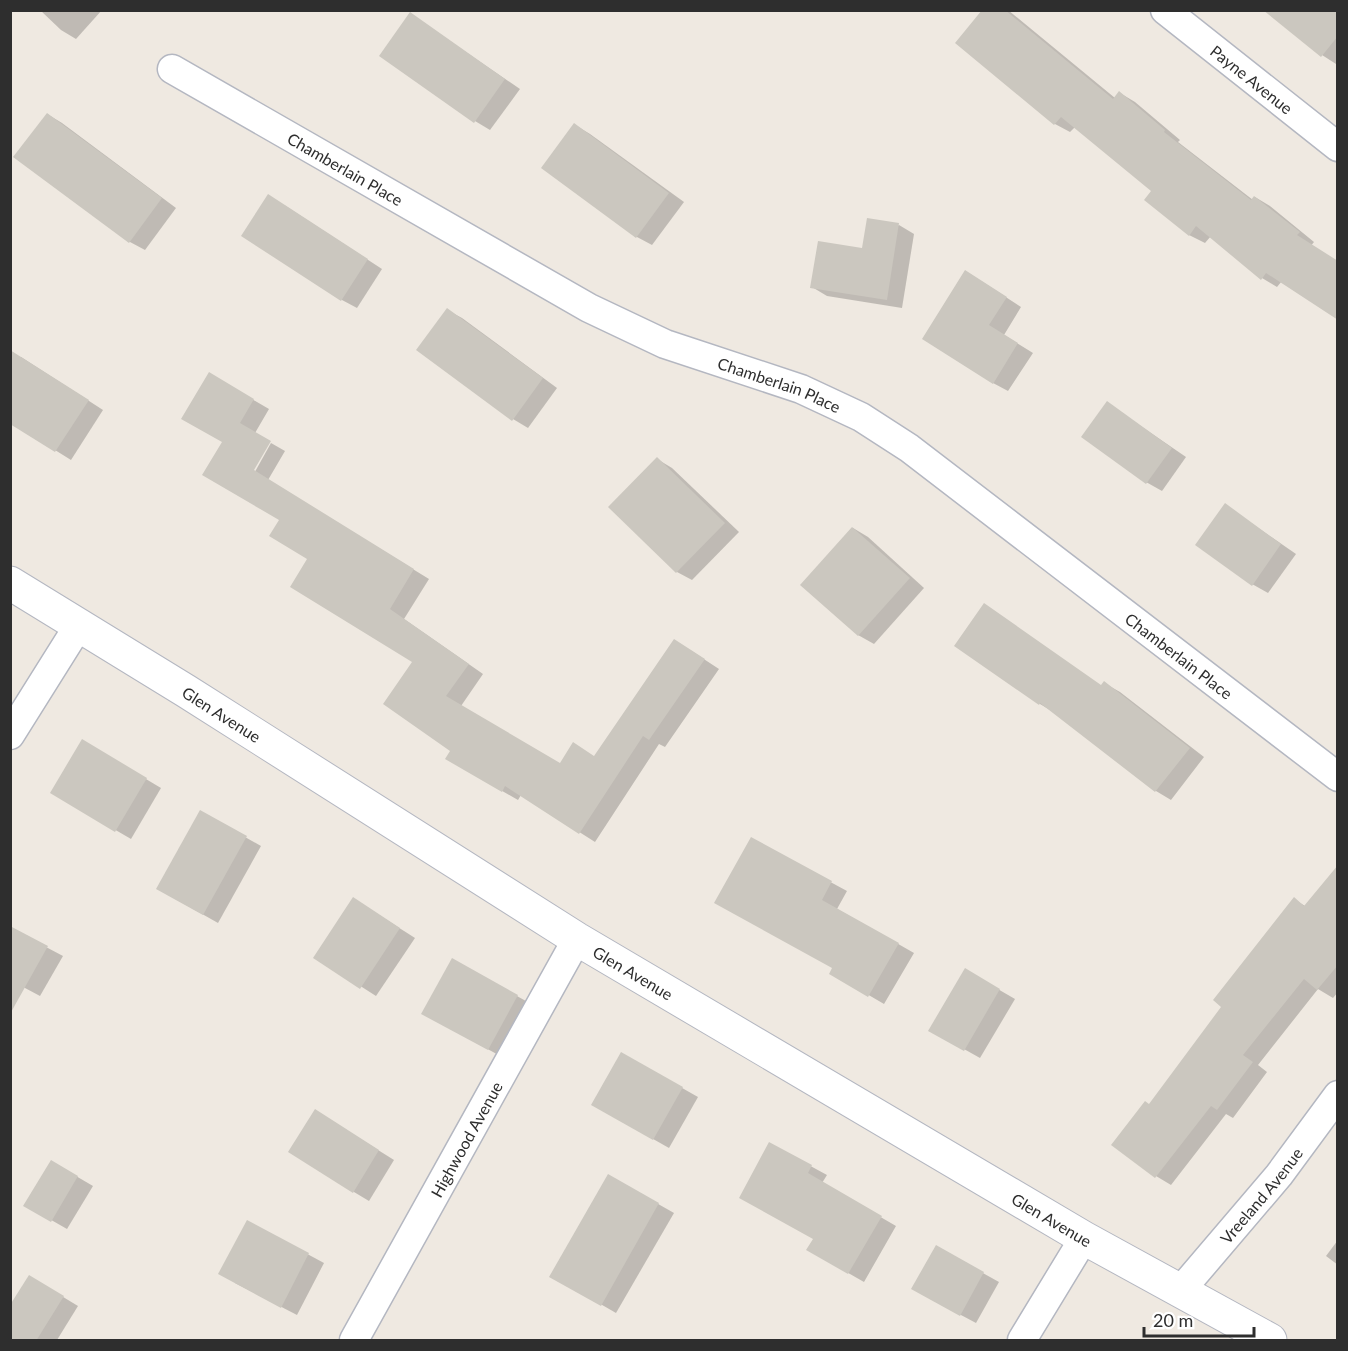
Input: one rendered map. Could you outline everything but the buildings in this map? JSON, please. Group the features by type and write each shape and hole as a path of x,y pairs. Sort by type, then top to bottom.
{"street":[{"name":"Payne Avenue","path":"1165,10 1338,147"},
{"name":"Chamberlain Place","path":"172,69 589,308 666,345 801,388 861,417 909,448 1338,777"},
{"name":"Glen Avenue","path":"10,583 577,939 1084,1238 1270,1341"},
{"path":"10,735 79,625"},
{"name":"Highwood Avenue","path":"354,1341 577,939"},
{"name":"Vreeland Avenue","path":"1181,1290 1279,1175 1338,1095"},
{"path":"1022,1341 1084,1238"}]}
